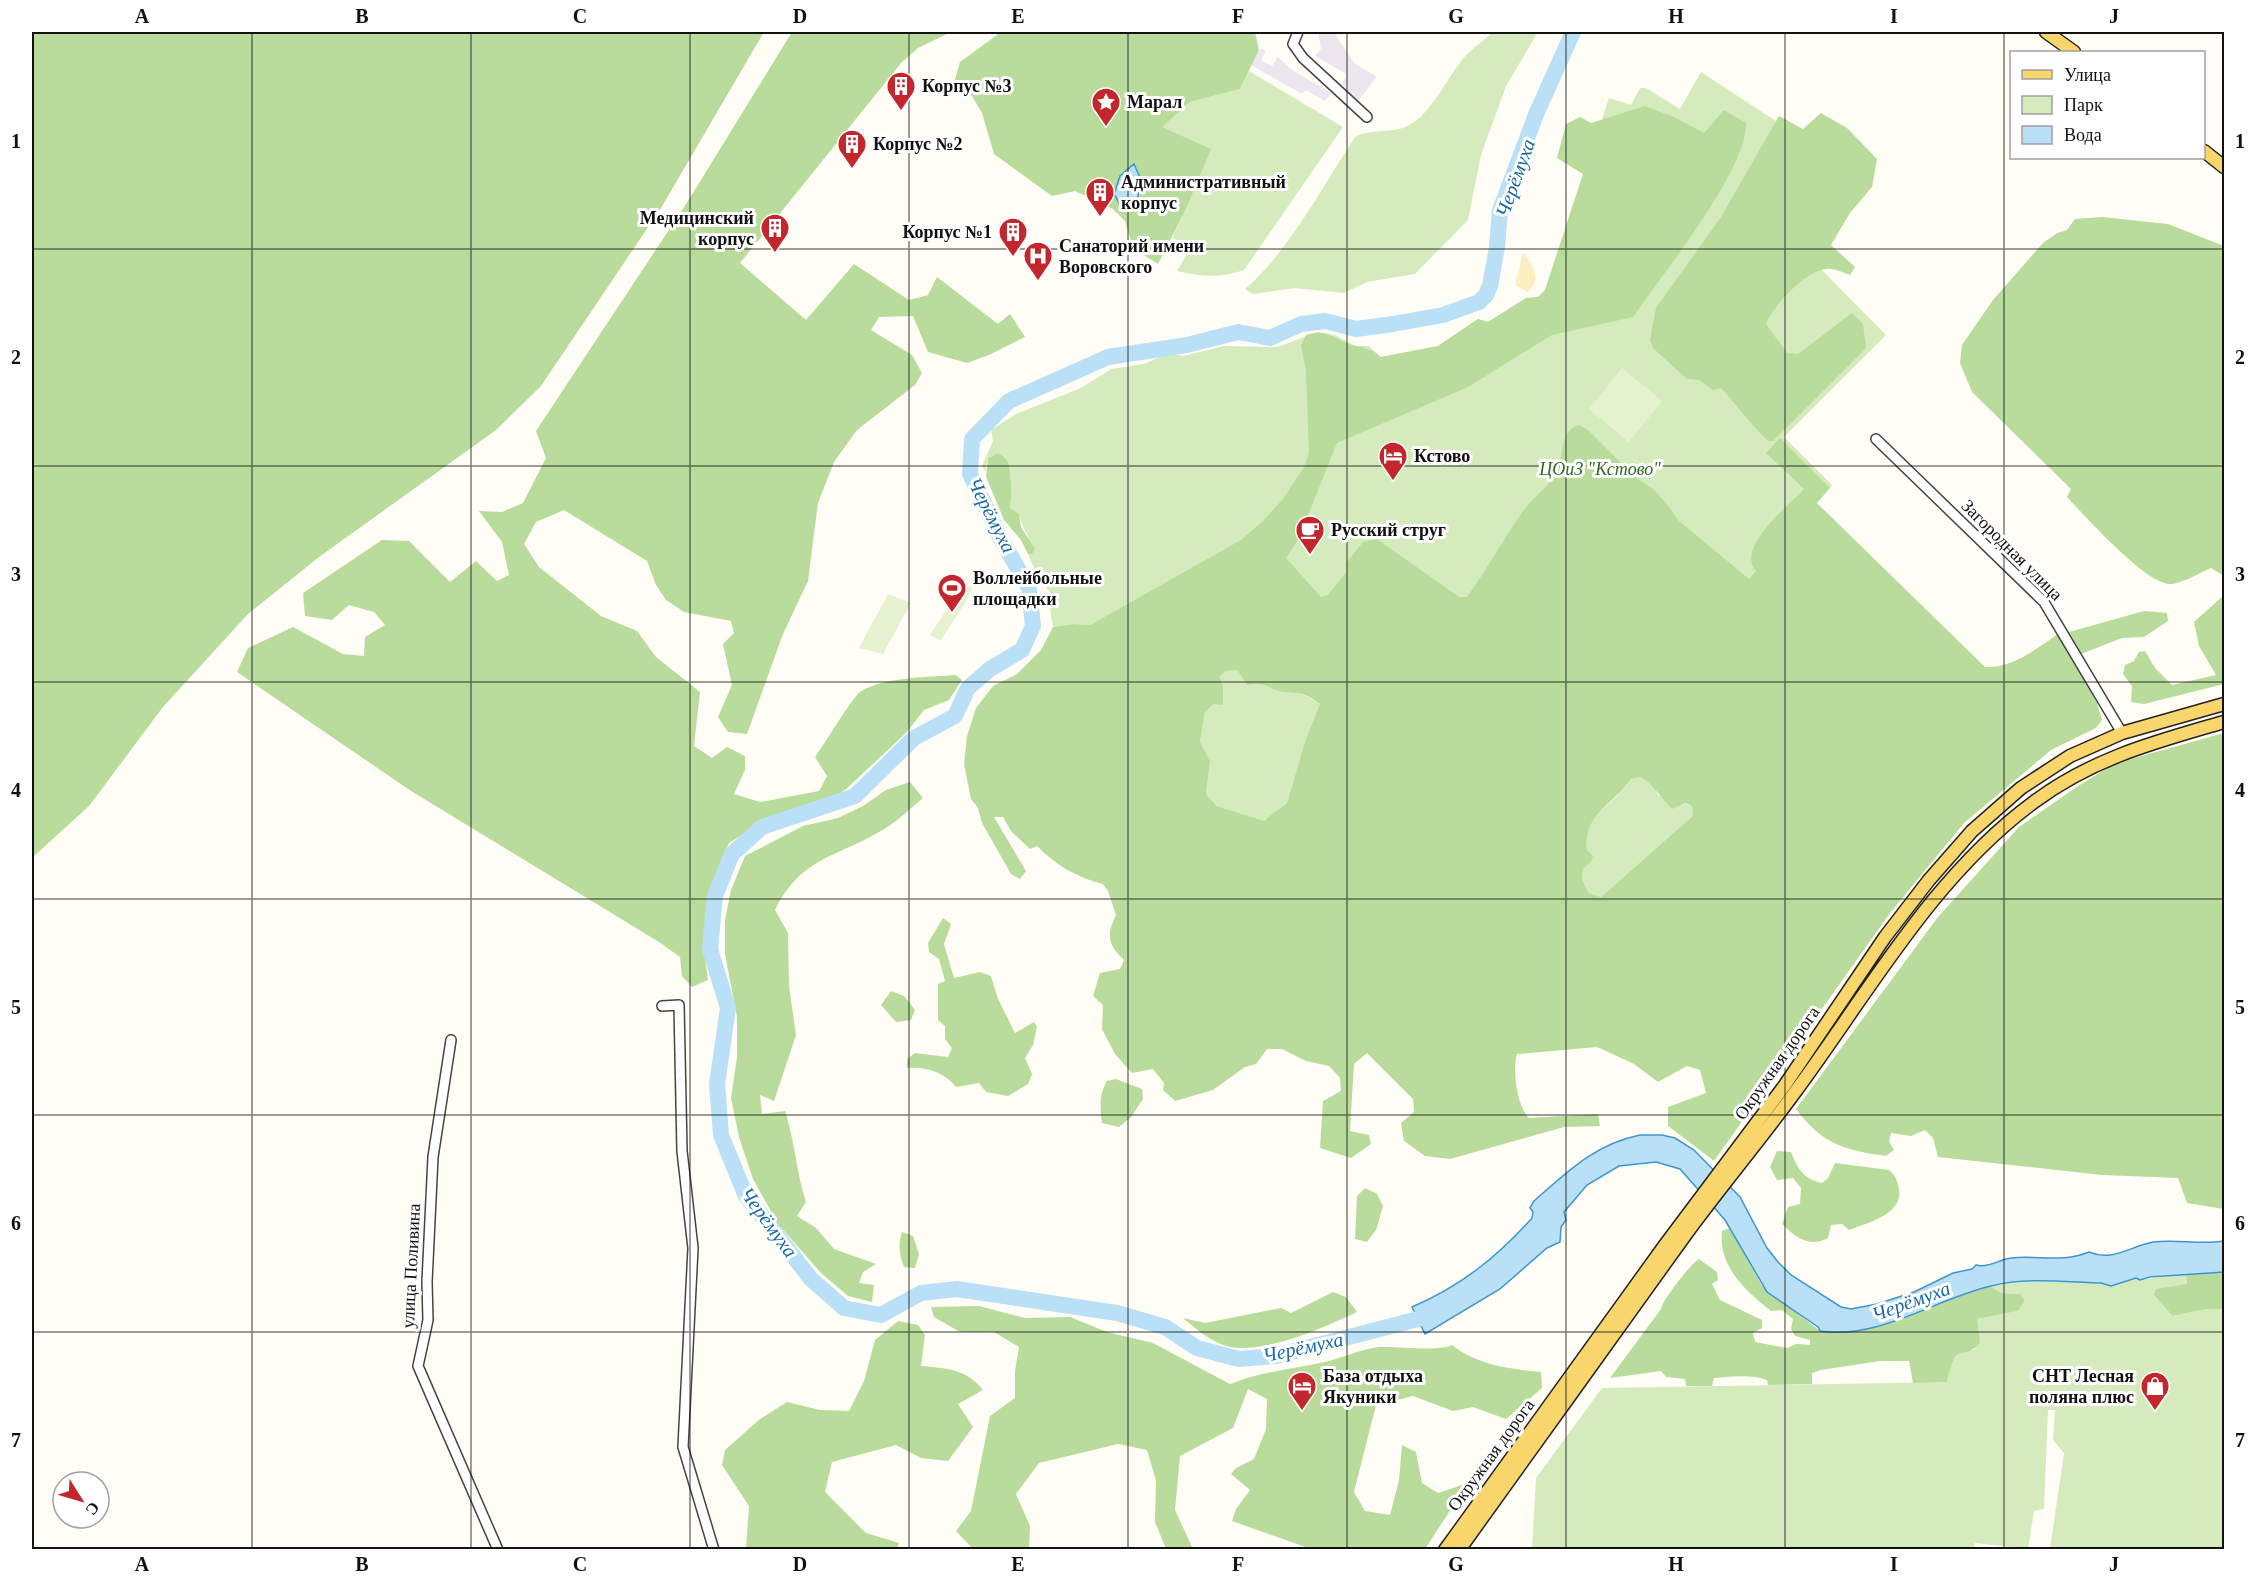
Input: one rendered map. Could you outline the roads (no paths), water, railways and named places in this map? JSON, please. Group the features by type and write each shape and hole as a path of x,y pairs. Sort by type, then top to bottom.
{"main road":[{"path":"2046,32 2073,51"},
{"path":"2205,153 2224,167"},
{"name":"Окружная дорога","path":"1748,1144 1885,938 1929,880 1972,831 2021,788 2062,761 2122,733 2224,704"},
{"name":"Окружная дорога","path":"1445,1550 1748,1144 1939,895 1985,843 2033,802 2079,772 2127,750 2224,722"},
{"name":"Окружная дорога","path":"1459,1550 1682,1231"}],"street":[{"path":"1298,32 1293,44 1303,58 1367,117"},
{"name":"Загородная улица","path":"1876,440 2044,602 2122,733"},
{"path":"662,1006 679,1005 682,1151 693,1248 683,1447 714,1550"},
{"name":"улица Поливина","path":"451,1040 433,1157 427,1282 428,1320 418,1366 498,1550"}],"water":[{"path":"1134,164 1141,180 1135,211 1121,206 1114,194 1120,176"},
{"name":"Черёмуха","path":"1640,1135 1662,1135 1675,1138 1694,1150 1740,1197 1767,1248 1778,1262 1791,1275 1841,1307 1851,1309 1877,1304 1914,1292 1953,1273 1972,1269 1976,1265 1989,1265 2021,1257 2060,1258 2089,1252 2098,1255 2114,1254 2153,1242 2224,1241 2224,1272 2150,1277 2140,1280 2136,1278 2111,1286 2101,1283 2046,1281 2004,1283 1970,1292 1907,1317 1864,1330 1820,1331 1818,1327 1767,1292 1725,1220 1680,1169 1656,1162 1619,1166 1587,1185 1564,1212 1566,1220 1561,1227 1560,1242 1547,1248 1500,1289 1425,1334 1412,1307 1446,1290 1492,1258 1532,1218 1533,1212 1530,1208 1534,1201 1582,1160 1609,1145"}],"waterway":[{"name":"Черёмуха","path":"1437,1310 1418,1319 1276,1356 1239,1359 1197,1348 1165,1327 1117,1313 957,1289 921,1293 881,1315 844,1308 811,1279 745,1194 721,1135 717,1084 728,1008 710,949 715,896 732,854 762,827 855,796 914,738 955,716 968,688 990,669 1022,650 1033,626 1029,588 1001,539 970,474 972,439 1009,401 1108,357 1187,345 1238,332 1270,338 1301,324 1325,321 1356,329 1393,324 1443,315 1479,302 1486,295 1490,286 1497,247 1500,210 1537,112 1573,32"}],"place":[{"name":"Корпус №3","path":"901,112"},
{"name":"Марал","path":"1106,128"},
{"name":"Корпус №2","path":"852,170"},
{"name":"Административный корпус","path":"1100,218"},
{"name":"Медицинский корпус","path":"775,254"},
{"name":"Корпус №1","path":"1013,258"},
{"name":"Санаторий имени Воровского","path":"1038,282"},
{"name":"Кстово","path":"1393,482"},
{"name":"Русский струг","path":"1310,556"},
{"name":"Воллейбольные площадки","path":"952,614"},
{"name":"База отдыха Якуники","path":"1302,1412"},
{"name":"СНТ Лесная поляна плюс","path":"2155,1412"}],"park label":[{"name":"ЦОиЗ \"Кстово\"","path":"1600,469"}]}
